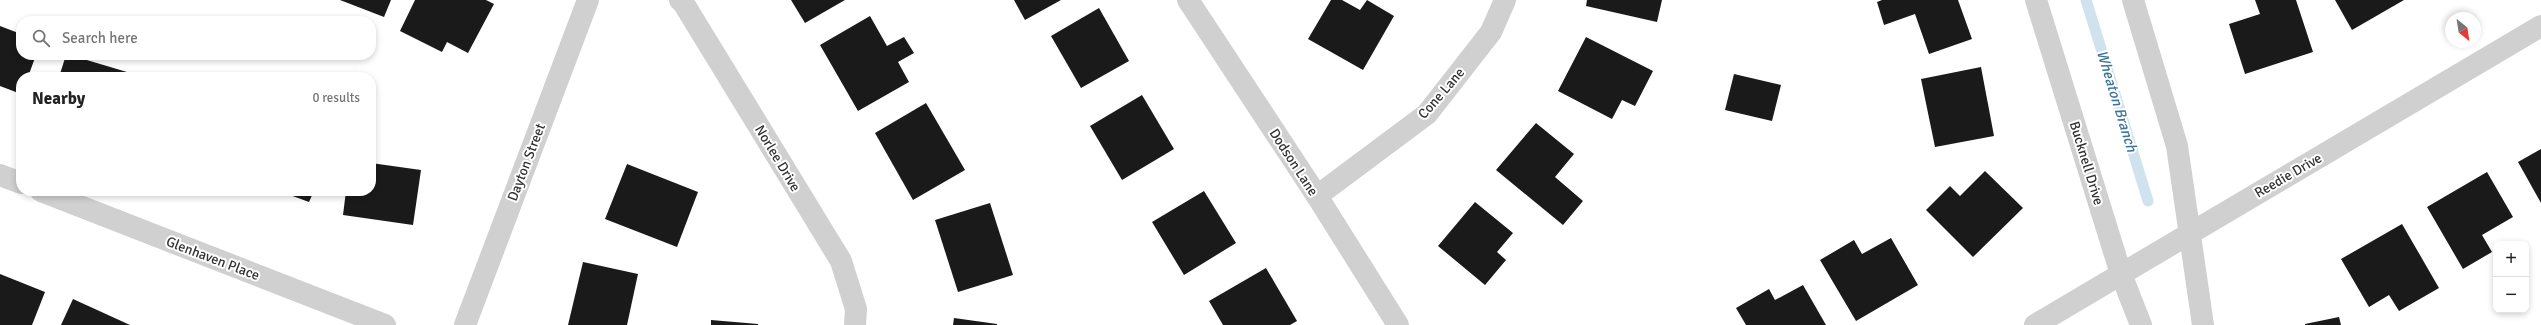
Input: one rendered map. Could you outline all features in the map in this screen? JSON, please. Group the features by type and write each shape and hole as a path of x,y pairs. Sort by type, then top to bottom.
{"street":[{"name":"Dayton Street","path":"465,325 588,0"},
{"name":"Norlee Drive","path":"680,0 689,11 841,261 856,309 855,325"},
{"name":"Dodson Lane","path":"1188,0 1317,196 1398,325"},
{"name":"Cone Lane","path":"1317,196 1427,114 1491,32 1505,0"},
{"name":"Bucknell Drive","path":"2036,0 2121,274 2141,325"},
{"path":"2133,0 2177,146 2203,325"},
{"name":"Reedie Drive","path":"2036,325 2189,233 2541,26"},
{"path":"0,175 16,181"},
{"name":"Glenhaven Place","path":"54,196 385,325"}],"building":[{"path":"340,0 391,0 384,17"},
{"path":"415,0 486,0 494,4 468,53 447,42 442,52 400,31"},
{"path":"791,0 845,0 805,23"},
{"path":"1014,0 1061,0 1025,20"},
{"path":"1331,0 1342,0 1360,10 1367,0 1394,16 1363,70 1308,39"},
{"path":"1587,0 1662,0 1657,22 1586,6"},
{"path":"1882,0 1958,0 1972,39 1929,54 1915,14 1884,25 1877,2"},
{"path":"2255,0 2296,0 2313,52 2245,74 2229,24 2260,14"},
{"path":"2335,0 2404,0 2352,30"},
{"path":"1099,8 1129,61 1081,88 1051,36"},
{"path":"870,16 887,46 904,37 914,53 898,62 909,82 858,111 820,45"},
{"path":"0,26 16,32 16,60 34,60 30,72 16,72 16,92 0,86"},
{"path":"1586,37 1653,71 1635,106 1622,100 1612,119 1558,91"},
{"path":"64,60 87,60 127,72 61,72"},
{"path":"1981,67 1994,136 1935,147 1921,79"},
{"path":"1734,74 1781,85 1772,121 1725,110"},
{"path":"1142,95 1174,149 1122,180 1090,126"},
{"path":"926,103 965,170 913,200 875,133"},
{"path":"1536,123 1574,154 1555,177 1583,201 1563,225 1496,170"},
{"path":"2541,149 2541,203 2518,162"},
{"path":"376,164 421,170 413,225 343,215 345,196 376,196"},
{"path":"627,164 698,192 677,247 605,219"},
{"path":"1985,171 2023,208 1973,257 1926,210 1950,186 1960,196"},
{"path":"2487,172 2513,217 2482,235 2492,252 2463,269 2427,207"},
{"path":"1204,191 1236,243 1184,275 1152,222"},
{"path":"293,196 312,196 309,202"},
{"path":"1475,202 1513,233 1497,252 1506,260 1485,285 1438,246"},
{"path":"990,203 1013,275 958,292 935,220"},
{"path":"2402,224 2439,288 2399,311 2389,295 2369,307 2341,259"},
{"path":"1891,238 1918,285 1856,321 1820,260 1854,240 1862,254"},
{"path":"583,262 638,274 627,325 568,325"},
{"path":"1266,268 1297,321 1290,325 1223,325 1209,301"},
{"path":"0,274 45,292 32,325 0,325"},
{"path":"1803,285 1826,325 1746,325 1736,308 1769,289 1775,300"},
{"path":"73,299 130,325 61,325"},
{"path":"2339,317 2341,325 2305,325 2305,324"},
{"path":"954,318 997,324 997,325 953,325"},
{"path":"711,320 758,324 758,325 711,325"}],"waterway":[{"name":"Wheaton Branch","path":"2086,0 2148,201"}]}
